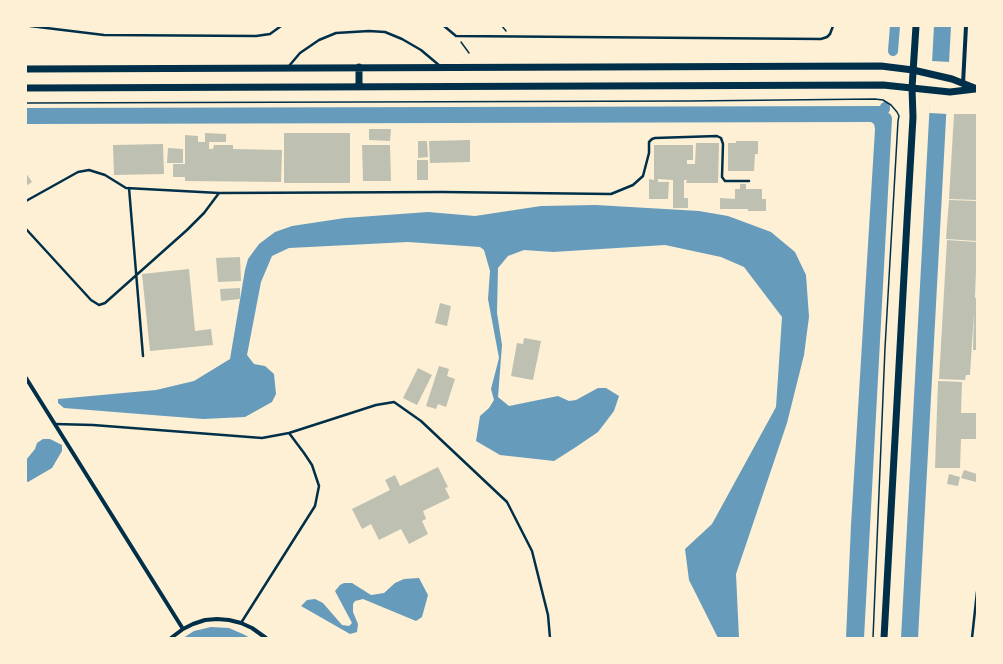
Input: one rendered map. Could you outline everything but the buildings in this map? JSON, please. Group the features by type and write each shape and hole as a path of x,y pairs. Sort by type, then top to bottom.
{"main road":[{"path":"884,638 913,117 912,88 916,26"},
{"path":"26,69 882,66 913,70 952,79 963,87 977,89"},
{"path":"359,67 359,87"},
{"path":"26,88 882,85 950,92 963,87"}],"street":[{"path":"963,87 966,26"},
{"path":"26,378 183,629"},
{"path":"171,638 183,629 205,620 229,620 241,623 252,628 266,638"}],"lane":[{"path":"30,26 104,36 256,36 270,34 281,26"},
{"path":"444,26 456,36 821,39 827,38 833,26"},
{"path":"287,68 300,53 319,40 336,33 351,31 385,32 402,39 421,50 442,67"},
{"path":"26,201 78,172 89,170 104,174 126,188 219,193 442,192 611,194 634,185 643,176 649,154 649,142 652,139 718,136 721,138 723,144 722,176 725,181 749,181"},
{"path":"129,188 143,356"},
{"path":"26,228 96,304 99,305 104,303 136,275 204,213 219,193"},
{"path":"55,424 93,425 262,438 288,433 376,405 394,402 422,422 507,502 532,551 548,615 550,638"},
{"path":"241,623 315,506 319,486 312,465 288,433"},
{"path":"972,638 977,592"}],"path":[{"path":"456,36 470,53"},
{"path":"26,103 884,100 891,105 896,112 898,121 885,356 873,638"}],"water":[{"path":"934,26 951,26 918,638 901,638"},
{"path":"881,106 891,115 892,118 864,638 846,638 851,525 875,129 874,124 871,122 26,124 26,108"},
{"path":"596,205 699,211 728,216 771,232 795,252 806,275 809,317 804,355 787,423 736,574 739,638 718,638 689,580 685,549 712,524 776,407 782,317 744,267 721,257 665,245 553,252 524,250 508,256 498,268 497,313 502,345 498,397 509,406 558,396 569,401 576,400 598,388 606,388 619,396 614,411 598,432 554,461 500,455 476,441 480,416 489,408 494,400 491,389 499,358 488,299 490,271 484,250 480,247 408,242 289,248 272,256 261,282 247,355 254,364 265,366 274,374 276,394 272,402 245,417 203,419 64,408 58,403 58,399 156,390 194,381 230,359 248,259 259,244 275,232 292,226 345,218 428,212 475,216 541,206"},
{"path":"43,439 50,439 62,445 62,451 52,468 28,482 26,481 26,460 35,449 37,443"},
{"path":"419,578 428,595 422,617 416,621 363,599 355,601 353,604 353,612 358,624 357,632 350,634 301,606 307,600 315,599 323,603 342,625 349,626 352,623 335,591 340,585 344,583 352,583 371,595 384,593 395,583 404,579"},
{"path":"211,627 229,628 250,638 183,638 194,631"}],"pier":[{"path":"931,61 951,62 948,114 929,113"}],"waterway":[{"path":"893,51 895,26"}]}
